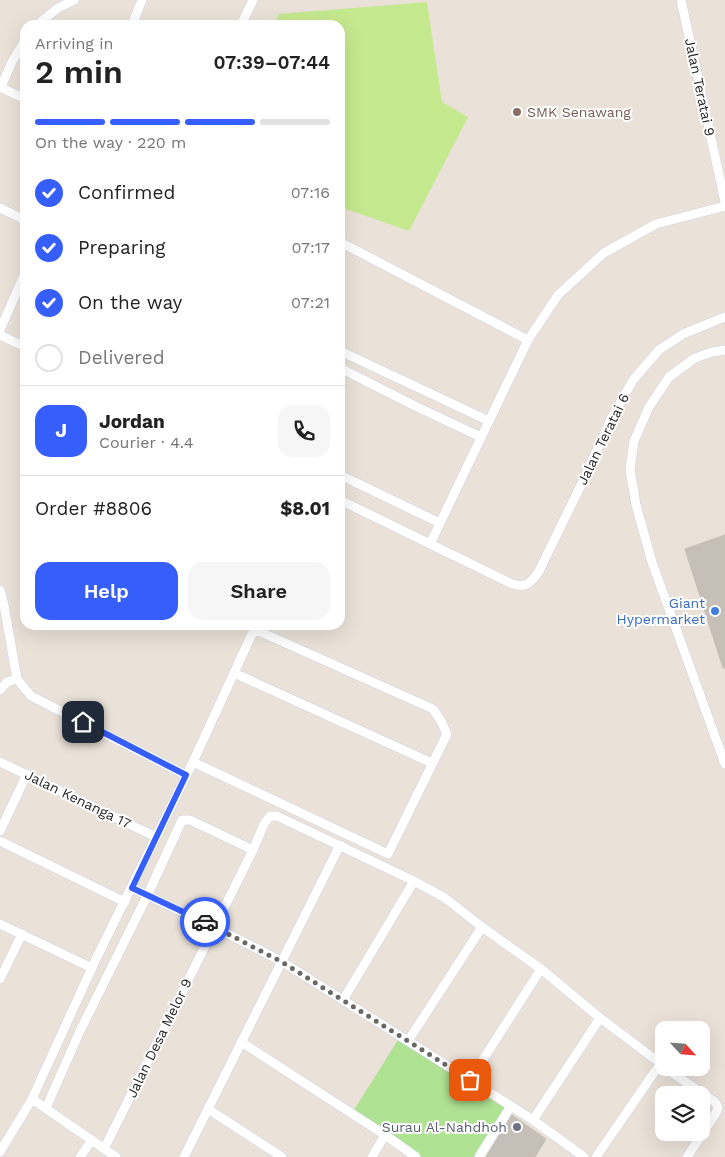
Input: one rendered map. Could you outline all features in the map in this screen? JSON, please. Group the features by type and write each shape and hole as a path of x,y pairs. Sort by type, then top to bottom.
{"street":[{"path":"42,20 57,4 74,0"},
{"path":"134,20 142,0"},
{"path":"243,20 253,0"},
{"name":"Jalan Teratai 9","path":"681,0 725,204"},
{"path":"20,48 0,87 20,97"},
{"path":"345,502 430,544 528,340 558,295 604,253 656,224 725,204"},
{"path":"0,208 20,218"},
{"path":"345,245 528,340"},
{"path":"0,330 20,284"},
{"name":"Jalan Teratai 6","path":"430,544 512,584 522,586 531,582 538,573 611,419 633,380 658,350 683,334 725,317"},
{"path":"0,335 20,345"},
{"path":"725,350 695,358 669,377 649,407 634,441 630,468 636,505 652,562 725,764"},
{"path":"345,353 488,421"},
{"path":"345,371 481,437"},
{"path":"345,477 440,523"},
{"path":"0,590 17,679 31,696 186,775"},
{"path":"0,1152 32,1099 92,968 193,762 252,634 257,631 433,709 447,734 388,854 193,762"},
{"path":"234,673 432,763"},
{"path":"0,690 8,682 17,679"},
{"name":"Jalan Kenanga 17","path":"0,762 156,837"},
{"path":"0,831 27,774"},
{"name":"Jalan Desa Melor 9","path":"104,1149 253,850 264,824 270,816 277,816 340,845"},
{"path":"46,1108 80,1031 147,896 182,820 190,820 253,850"},
{"path":"0,841 125,902"},
{"path":"184,1157 340,845 445,898 482,928 542,969 600,1018 655,1060"},
{"path":"343,1000 414,882"},
{"path":"132,888 282,962 533,1120 584,1157"},
{"path":"0,924 92,968"},
{"path":"408,1041 482,928"},
{"path":"0,979 22,934"},
{"path":"470,1080 542,969"},
{"path":"533,1120 600,1018"},
{"path":"241,1042 416,1157"},
{"path":"596,1157 656,1076"},
{"path":"677,1076 715,1102 718,1107 687,1157"},
{"path":"32,1099 116,1157"},
{"path":"479,1157 511,1106"},
{"path":"208,1109 282,1157"},
{"path":"372,1157 385,1135"},
{"path":"80,1157 92,1140"}],"green space":[{"path":"427,2 442,102 468,117 409,231 345,209 345,20 276,20 279,14"},
{"path":"398,1040 508,1107 477,1157 416,1157 352,1113"}],"building":[{"name":"Giant Hypermarket","path":"725,535 725,668 723,668 685,549"},
{"name":"Surau Al-Nahdhoh","path":"512,1115 546,1139 535,1157 486,1157"}],"way so far":[{"path":"205,922 282,962 470,1080"}],"place":[{"name":"SMK Senawang","path":"517,112"},
{"name":"Giant Hypermarket","path":"715,611"},
{"name":"Surau Al-Nahdhoh","path":"517,1127"}],"route":[{"path":"83,722 186,775 132,888 205,922"}]}
